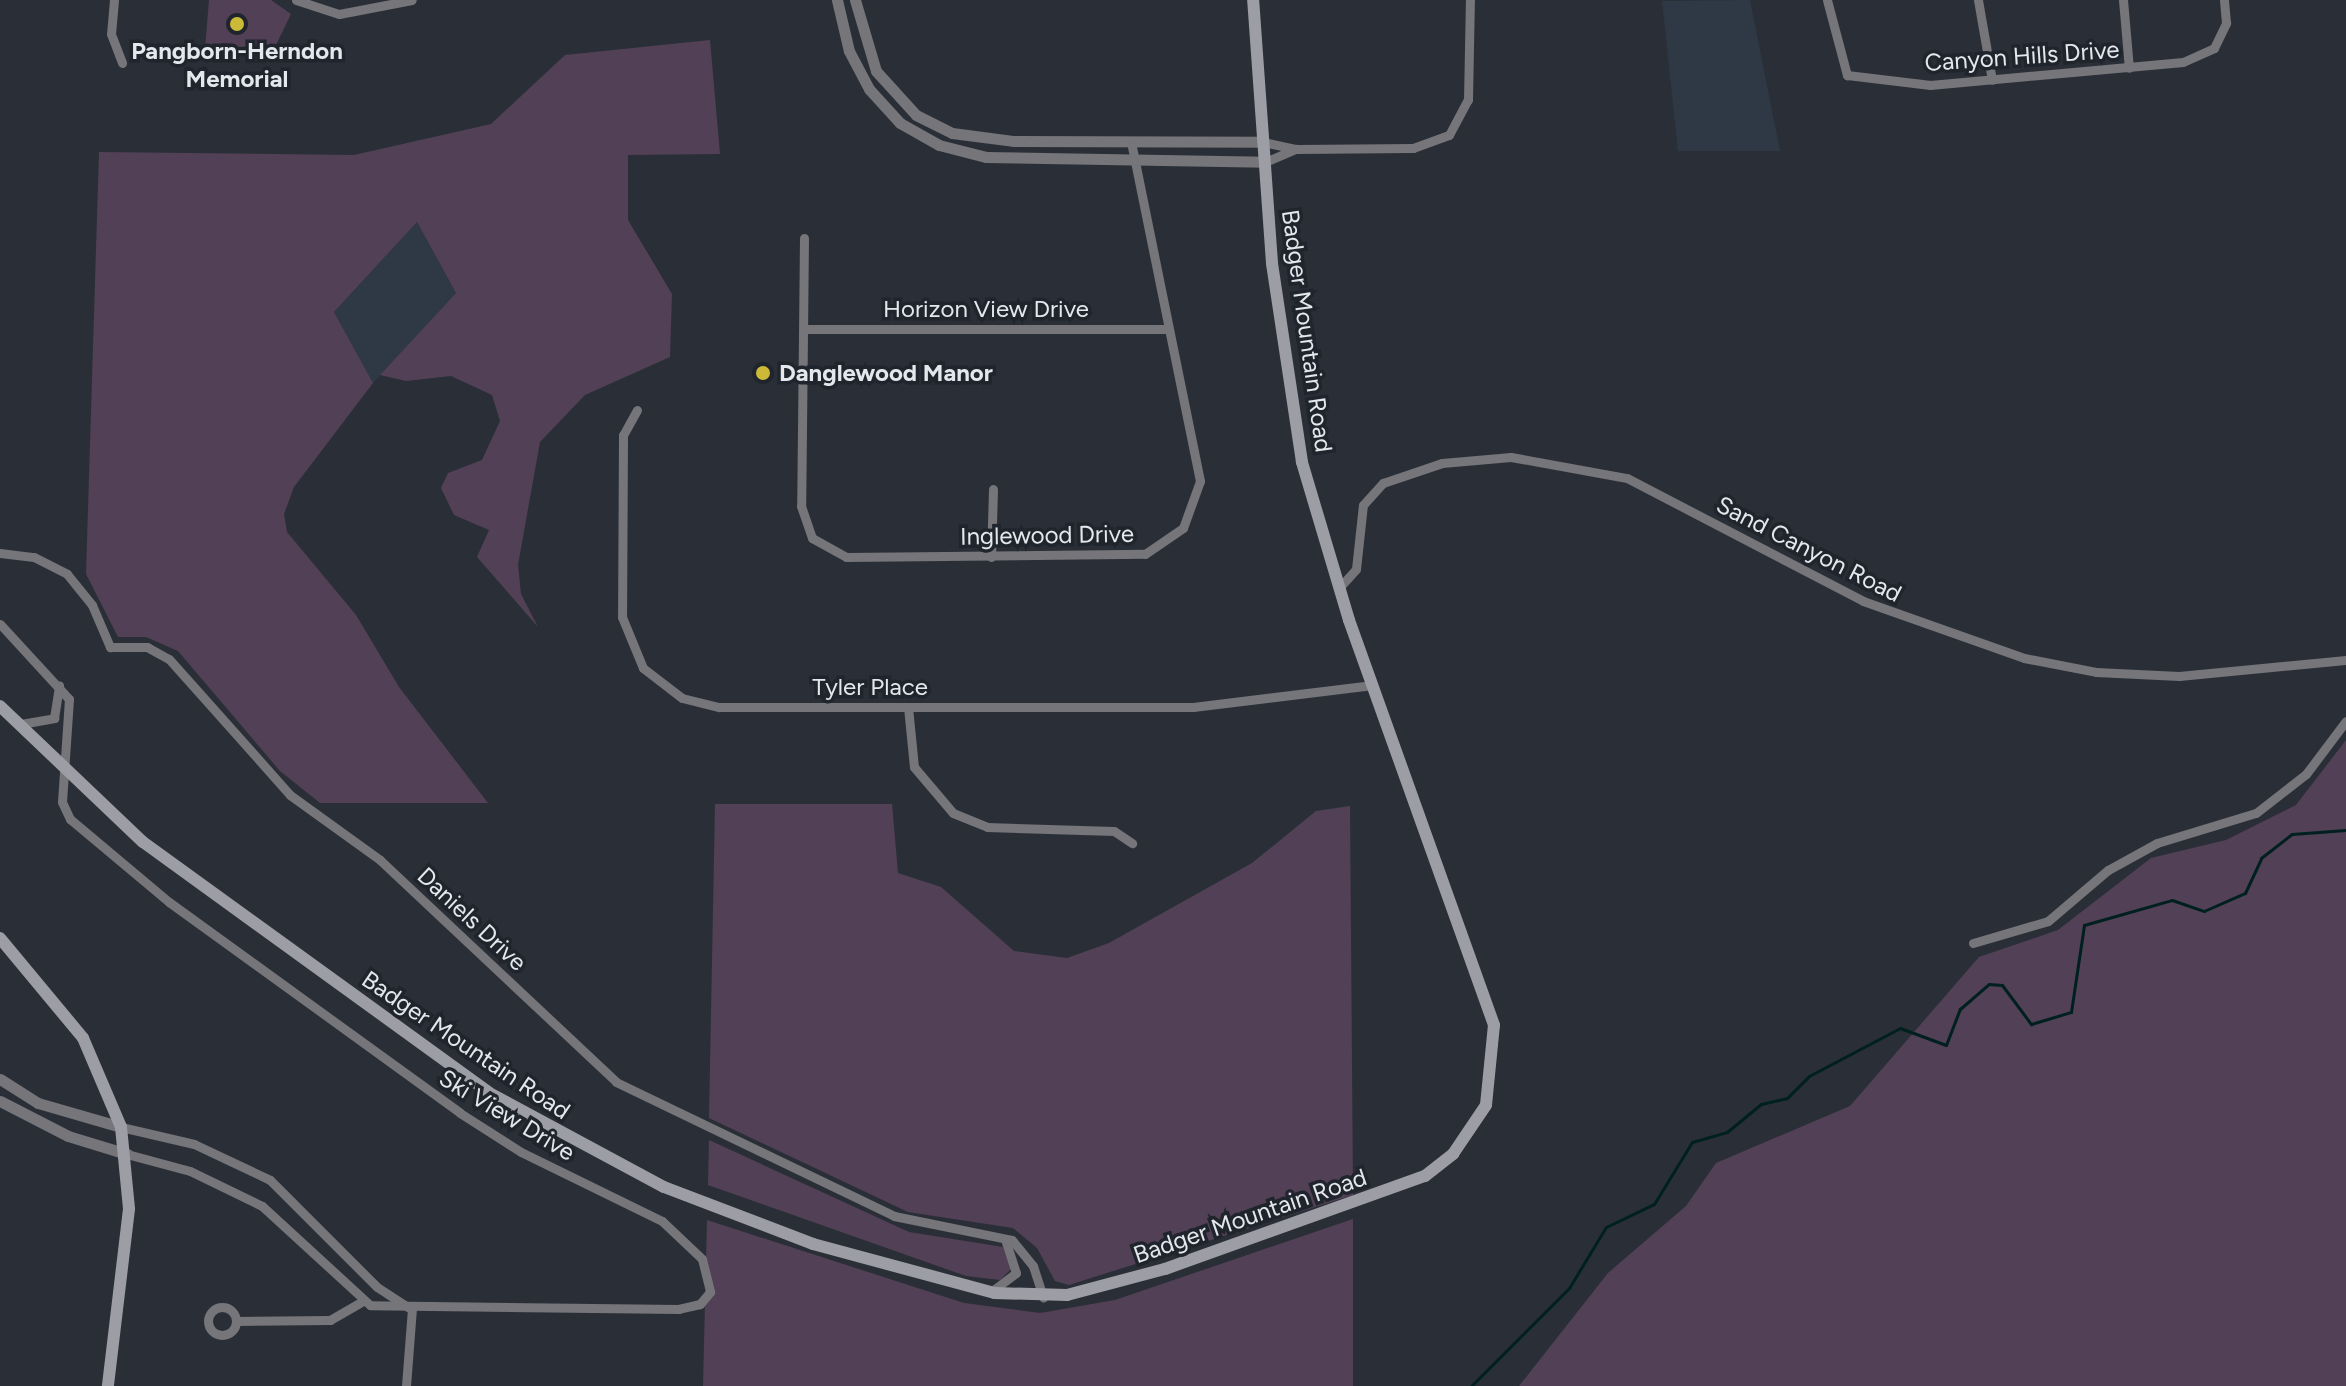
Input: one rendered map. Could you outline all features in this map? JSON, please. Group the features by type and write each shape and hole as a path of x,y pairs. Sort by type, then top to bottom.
{"main road":[{"name":"Badger Mountain Road","path":"0,706 171,864 530,1118 760,1227 990,1292 1043,1297 1165,1269 1396,1189 1453,1154 1486,1105 1497,1051 1489,1000 1339,588 1286,375 1263,142 1253,0"},
{"path":"0,938 83,1038 121,1127 127,1154 129,1209 108,1386"}],"street":[{"path":"114,0 111,34 122,63"},
{"path":"296,0 339,14 412,0"},
{"path":"837,0 857,70 884,108 922,137 986,157 1265,162 1296,149"},
{"path":"855,0 876,71 931,124 987,140 1263,142 1296,149 1413,148 1449,135 1468,100 1470,0"},
{"name":"Canyon Hills Drive","path":"1827,0 1838,63 1855,80 1992,80 2183,62 2218,46 2226,23 2224,0"},
{"path":"1978,0 1992,80"},
{"path":"2123,0 2129,68"},
{"name":"Inglewood Drive","path":"804,238 801,506 812,538 846,557 1145,554 1183,528 1200,481 1131,141"},
{"name":"Horizon View Drive","path":"804,329 1168,329"},
{"name":"Tyler Place","path":"637,410 623,435 622,617 634,654 653,679 682,698 719,707 1212,706 1373,685"},
{"name":"Sand Canyon Road","path":"1339,588 1355,575 1363,505 1383,483 1442,463 1525,458 1627,478 1863,601 2024,658 2096,672 2179,676 2346,660"},
{"path":"991,557 993,489"},
{"name":"Daniels Drive","path":"0,553 34,557 67,574 92,605 110,647 147,647 169,659 290,795 380,860 616,1082 894,1216 987,1235 1021,1247 1043,1297"},
{"path":"0,624 56,679 71,712 65,767"},
{"path":"21,724 54,718 62,697 56,679"},
{"path":"908,707 914,767 953,813 987,827 1114,831 1132,843"},
{"path":"1973,943 2048,921 2147,847 2256,813 2306,774 2346,721"},
{"name":"Ski View Drive","path":"65,767 65,813 139,879 490,1133 662,1221 696,1252 710,1280 707,1297 687,1309 412,1308 361,1302"},
{"path":"0,1079 49,1107 194,1144 270,1180 377,1287 412,1308 406,1386"},
{"path":"0,1101 68,1136 190,1171 262,1206 361,1302 330,1320 237,1321"},
{"name":"Daniels Drive","path":"987,1235 1012,1246 1018,1266 1008,1284 990,1292"}],"shaded area":[{"path":"209,0 271,0 291,14 274,49 205,49"},
{"path":"1750,0 1780,151 1678,151 1662,1"},
{"path":"710,40 720,154 628,155 628,220 672,294 670,357 585,395 540,442 518,565 521,594 538,627 477,557 489,530 454,515 441,488 448,473 482,460 500,421 492,395 451,376 406,381 380,375 456,293 417,222 334,312 373,383 294,487 284,514 287,532 356,615 399,687 488,803 320,803 280,771 178,651 146,637 118,637 86,574 99,152 354,155 491,124 565,55"},
{"path":"417,222 456,293 373,383 334,312"},
{"path":"2346,740 2346,1386 1519,1386 1608,1273 1686,1206 1716,1163 1850,1106 1979,957 2058,930 2151,858 2226,840 2296,805"},
{"path":"715,804 892,804 898,873 941,887 1014,951 1067,958 1109,943 1252,863 1316,811 1350,806 1353,1195 1069,1285 1055,1281 1037,1248 1013,1228 908,1212 709,1118"},
{"path":"709,1140 909,1232 1003,1247 1012,1268 1000,1280 966,1276 708,1185"},
{"path":"1353,1219 1353,1386 703,1386 707,1220 964,1303 1040,1313 1115,1300"}],"waterway":[{"path":"1471,1386 1569,1288 1606,1227 1654,1204 1692,1142 1727,1132 1761,1104 1787,1098 1809,1076 1900,1028 1946,1045 1960,1009 1989,984 2002,985 2031,1024 2071,1012 2084,925 2172,900 2204,911 2245,893 2261,858 2292,834 2346,830"}],"place":[{"name":"Pangborn-Herndon Memorial","path":"237,24"},
{"name":"Danglewood Manor","path":"763,373"}]}
